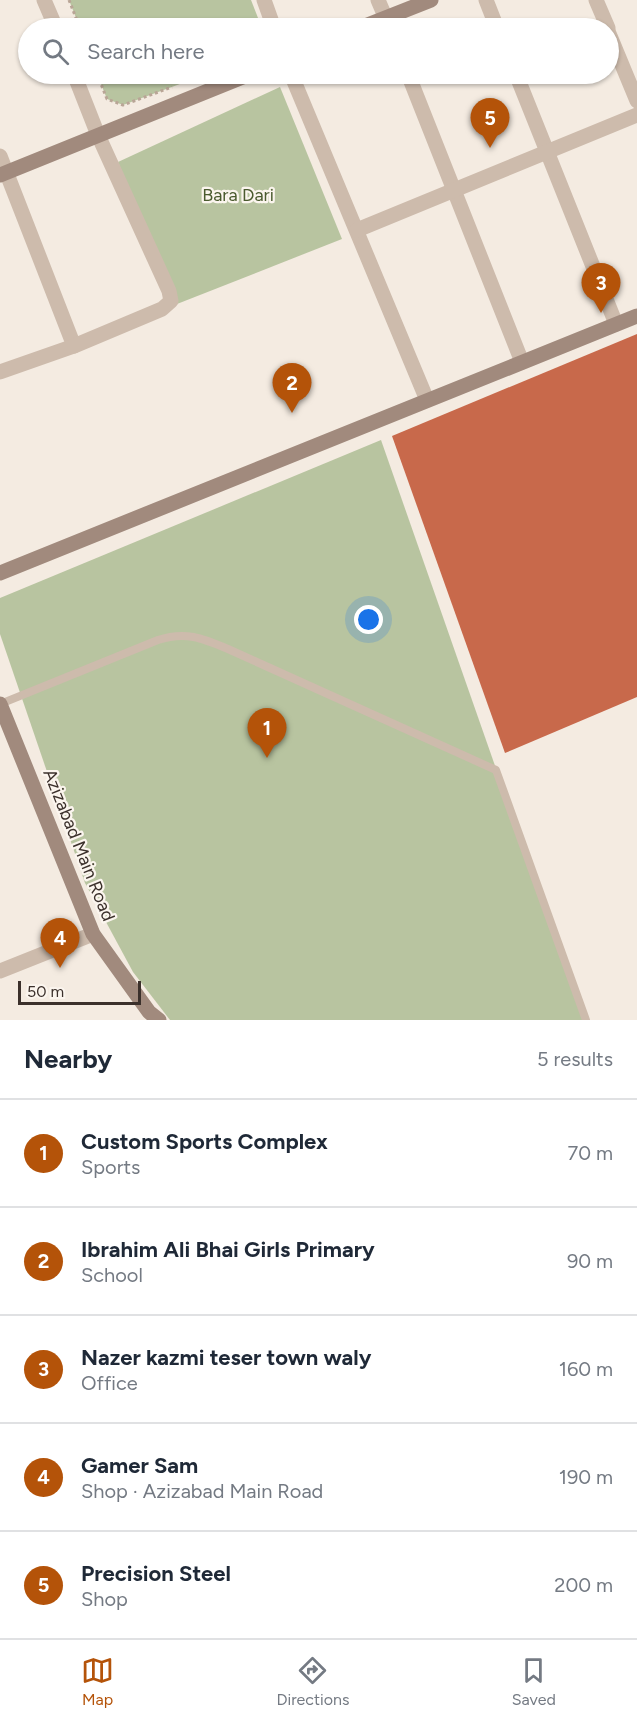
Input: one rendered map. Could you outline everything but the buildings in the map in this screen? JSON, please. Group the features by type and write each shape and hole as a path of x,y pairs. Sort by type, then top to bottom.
{"street":[{"path":"44,0 52,18"},
{"path":"264,0 270,18"},
{"path":"378,0 386,18"},
{"path":"397,18 430,0"},
{"path":"486,0 493,18"},
{"path":"596,0 603,18"},
{"path":"619,57 637,101"},
{"path":"0,372 74,346 162,309 171,301 169,291 98,135 78,84"},
{"path":"4,174 225,84"},
{"path":"295,84 427,400"},
{"path":"412,84 522,362"},
{"path":"520,84 616,324"},
{"path":"357,230 637,115"},
{"path":"0,156 4,174 74,346"},
{"path":"0,573 637,316"},
{"name":"Azizabad Main Road","path":"0,704 93,934 156,1019"},
{"path":"0,971 93,934"}],"lane":[{"path":"0,704 158,640 172,635 185,635 202,638 228,649 496,770 586,1020"}],"path":[{"path":"69,0 76,18"},
{"path":"101,84 107,99 123,105 176,86"}],"green space":[{"path":"69,0 251,0 258,18 76,18"},
{"path":"101,84 180,84 123,105 107,99"},
{"name":"Bara Dari","path":"280,87 342,239 177,304 118,162"},
{"path":"381,440 584,1020 170,1020 133,972 85,883 0,634 0,598"}],"place":[{"name":"Precision Steel","path":"490,148"},
{"name":"Nazer kazmi teser town waly","path":"601,313"},
{"name":"Ibrahim Ali Bhai Girls Primary","path":"292,413"},
{"name":"Custom Sports Complex","path":"267,758"},
{"name":"Gamer Sam","path":"60,968"}]}
